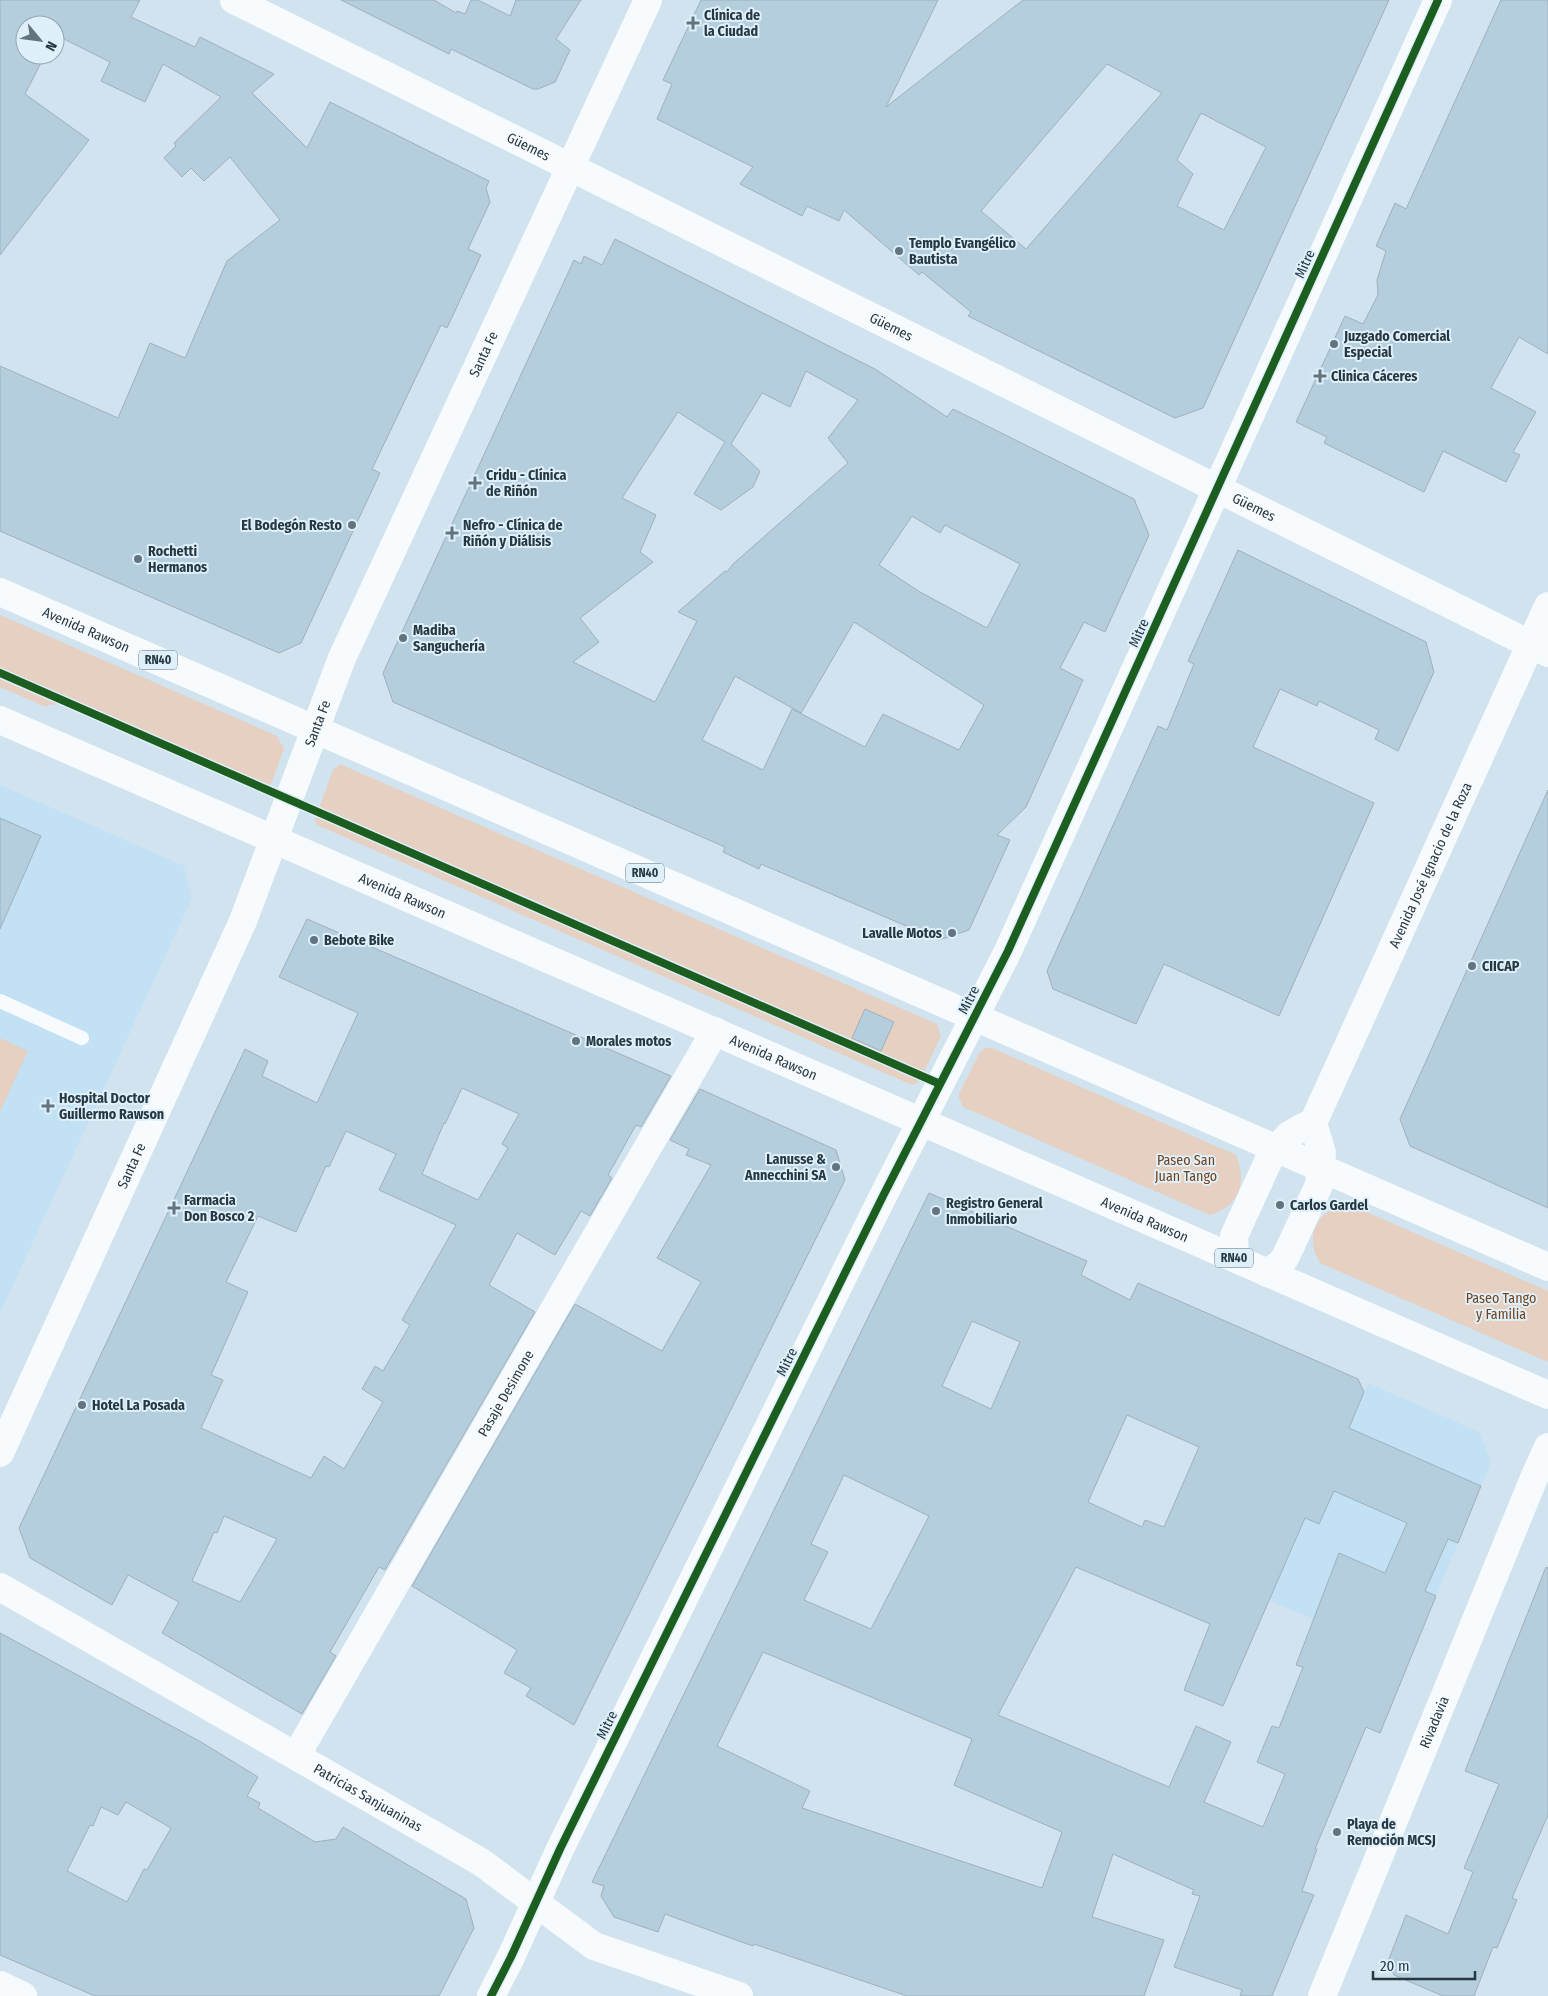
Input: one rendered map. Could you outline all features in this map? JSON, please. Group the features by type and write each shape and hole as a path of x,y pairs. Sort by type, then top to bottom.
{"street":[{"name":"Santa Fe","path":"0,1453 244,921 342,658 648,0"},
{"name":"Mitre","path":"491,1996 560,1849 921,1122 1008,951 1438,0"},
{"name":"Güemes","path":"240,1 570,168 1539,649"},
{"name":"Avenida Rawson","path":"0,592 1548,1267"},
{"name":"Avenida José Ignacio de la Roza","path":"1314,1123 1539,649 1548,606"},
{"name":"Avenida Rawson","path":"0,720 1548,1395"},
{"name":"Pasaje Desimone","path":"296,1756 715,1031"},
{"path":"1234,1258 1234,1236 1271,1155 1289,1135 1300,1128 1314,1123 1322,1153 1319,1185 1285,1258 1267,1273"},
{"name":"Rivadavia","path":"1322,1996 1548,1447"},
{"name":"Patricias Sanjuaninas","path":"0,1587 481,1862 594,1946 739,1996"},
{"path":"0,1986 23,1996"}],"lane":[{"path":"0,1001 82,1038"}],"shaded area":[{"name":"Hospital Doctor Guillermo Rawson","path":"0,785 184,866 192,898 0,1313"},
{"path":"1368,1383 1479,1432 1491,1462 1410,1660 1259,1596 1328,1476"}],"green space":[{"path":"0,615 277,736 284,749 271,784 261,791 60,704 46,707 0,687"},
{"path":"339,765 937,1024 941,1036 919,1082 912,1085 317,825 315,819 333,770"},
{"path":"0,1038 28,1051 0,1112"},
{"name":"Paseo San Juan Tango","path":"986,1048 992,1048 1236,1155 1241,1175 1241,1184 1234,1199 1220,1211 1210,1215 963,1107 959,1094 980,1052"},
{"name":"Paseo Tango y Familia","path":"1348,1204 1548,1291 1548,1362 1320,1263 1313,1242 1313,1233 1316,1225 1329,1212 1337,1207"}],"building":[{"path":"0,0 140,0 131,17 195,47 200,37 274,74 252,93 307,148 330,102 489,181 486,188 490,202 468,249 481,255 447,328 441,325 372,469 380,473 301,643 279,653 0,531 0,366 118,418 150,343 185,358 227,261 280,220 230,157 204,181 191,168 182,177 164,158 176,146 174,143 221,97 163,64 145,102 101,81 110,62 65,40 65,15 15,15 15,65 40,65 25,94 89,140 0,255"},
{"path":"341,0 434,0 456,13 457,11 465,14 471,0 478,0 510,16 516,0 581,0 556,39 570,50 555,82 538,89 533,89 451,49 449,54"},
{"path":"701,0 938,0 886,107 1023,0 1389,0 1203,408 1175,418 968,316 971,312 922,272 919,275 844,210 839,221 807,206 802,216 740,184 753,167 657,119 672,84 663,80","holes":["1107,64 1162,93 1026,249 981,211","1201,113 1266,147 1224,230 1177,206 1193,174 1177,160"]},
{"path":"1501,0 1548,0 1548,354 1519,337 1491,388 1536,412 1513,452 1520,455 1506,482 1443,451 1424,492 1324,443 1327,437 1296,422 1345,316 1363,324 1378,295 1377,280 1386,251 1376,246 1395,203 1406,209"},
{"path":"615,239 875,369 947,417 953,409 1134,499 1149,535 1105,632 1084,622 1060,668 1083,680 1026,807 997,835 1010,840 969,930 939,940 761,864 759,869 723,852 725,847 393,702 383,673 574,260 581,264 584,256 602,265","holes":["806,371 858,400 828,438 848,463 733,564 727,572 725,571 678,612 697,621 655,702 573,662 599,642 580,618 653,562 640,552 656,515 622,498 678,412 725,442 694,494 721,510 753,487 760,471 731,444 762,393 790,407","912,516 940,533 945,525 1020,564 987,628 920,592 879,565","854,622 984,705 959,750 883,714 865,747 792,709 763,770 702,740 735,676 801,713"]},
{"path":"1238,550 1426,642 1434,672 1398,751 1375,739 1379,730 1319,701 1317,706 1280,689 1253,747 1374,803 1279,1016 1164,964 1136,1024 1053,989 1047,971 1158,726 1167,730 1194,664 1188,661"},
{"path":"1548,790 1548,1208 1410,1146 1400,1119"},
{"path":"0,818 41,836 0,929"},
{"path":"307,919 671,1076 641,1127 636,1125 608,1175 612,1178 590,1216 581,1211 555,1255 517,1233 489,1285 535,1312 385,1570 379,1567 330,1652 336,1656 302,1714 162,1633 179,1602 128,1575 112,1605 30,1558 19,1528 245,1049 268,1061 262,1076 317,1103 358,1013 279,977","holes":["462,1088 519,1114 502,1144 508,1148 478,1200 422,1174 444,1123","346,1131 396,1154 379,1190 456,1225 402,1320 410,1325 383,1371 375,1366 362,1389 383,1402 344,1469 324,1456 311,1478 201,1428 223,1380 211,1375 248,1292 226,1282 258,1216 296,1232 326,1166 329,1167","224,1516 277,1539 240,1602 192,1581 214,1532 217,1533"]},
{"path":"865,1009 894,1022 881,1051 852,1038"},
{"path":"700,1089 836,1150 845,1180 574,1725 526,1696 531,1688 504,1673 517,1650 412,1586 575,1304 662,1351 701,1282 657,1258 711,1165 686,1155 689,1149 670,1140"},
{"path":"929,1193 1087,1261 1081,1275 1130,1300 1138,1283 1358,1379 1364,1392 1349,1428 1481,1486 1458,1543 1448,1539 1425,1591 1436,1596 1380,1733 1366,1727 1315,1849 1317,1849 1302,1891 1314,1895 1272,1996 1240,1996 1242,1990 1174,1967 1200,1896 1192,1894 1194,1890 1113,1854 1092,1917 1164,1940 1144,1996 907,1996 754,1944 753,1946 665,1914 658,1932 614,1917 601,1896 604,1886 592,1882","holes":["972,1321 1020,1342 991,1409 942,1386","1127,1415 1199,1447 1164,1527 1145,1520 1142,1527 1088,1502","844,1475 929,1516 871,1629 804,1600 828,1552 811,1544","1334,1491 1407,1523 1385,1573 1339,1553 1296,1665 1303,1667 1279,1728 1272,1726 1257,1762 1285,1774 1263,1827 1204,1802 1231,1742 1196,1726 1169,1787 998,1715 1076,1567 1210,1624 1184,1690 1223,1706 1305,1518 1319,1524","763,1652 972,1739 954,1785 1062,1832 1042,1888 802,1808 810,1791 717,1746"]},
{"path":"1546,1567 1548,1568 1548,1815 1512,1898 1517,1900 1497,1948 1493,1947 1474,1996 1443,1996 1394,1975 1387,1964 1406,1915 1448,1934 1473,1872 1464,1868 1499,1784 1465,1771"},
{"path":"0,1633 201,1742 258,1777 247,1796 260,1803 258,1808 315,1842 336,1839 343,1827 466,1899 474,1928 439,1996 95,1996 0,1955","holes":["126,1802 171,1828 147,1870 144,1869 127,1902 67,1871 90,1825 93,1826 101,1807 118,1815"]}],"cycle path":[{"path":"491,1996 511,1957 560,1849 883,1196 1008,951 1438,0"},
{"path":"0,673 940,1084"}],"place":[{"name":"Clínica de la Ciudad","path":"693,23"},
{"name":"Templo Evangélico Bautista","path":"899,251"},
{"name":"Juzgado Comercial Especial","path":"1334,344"},
{"name":"Clinica Cáceres","path":"1320,376"},
{"name":"Cridu - Clínica de Riñón","path":"475,483"},
{"name":"El Bodegón Resto","path":"352,525"},
{"name":"Nefro - Clínica de Riñón y Diálisis","path":"452,533"},
{"name":"Rochetti Hermanos","path":"138,559"},
{"name":"Madiba Sanguchería","path":"403,638"},
{"name":"Lavalle Motos","path":"952,933"},
{"name":"Bebote Bike","path":"314,940"},
{"name":"CIICAP","path":"1472,966"},
{"name":"Morales motos","path":"576,1041"},
{"name":"Hospital Doctor Guillermo Rawson","path":"48,1106"},
{"name":"Lanusse & Annecchini SA","path":"836,1167"},
{"name":"Carlos Gardel","path":"1280,1205"},
{"name":"Farmacia Don Bosco 2","path":"174,1208"},
{"name":"Registro General Inmobiliario","path":"936,1211"},
{"name":"Hotel La Posada","path":"82,1405"},
{"name":"Playa de Remoción MCSJ","path":"1337,1832"}]}
